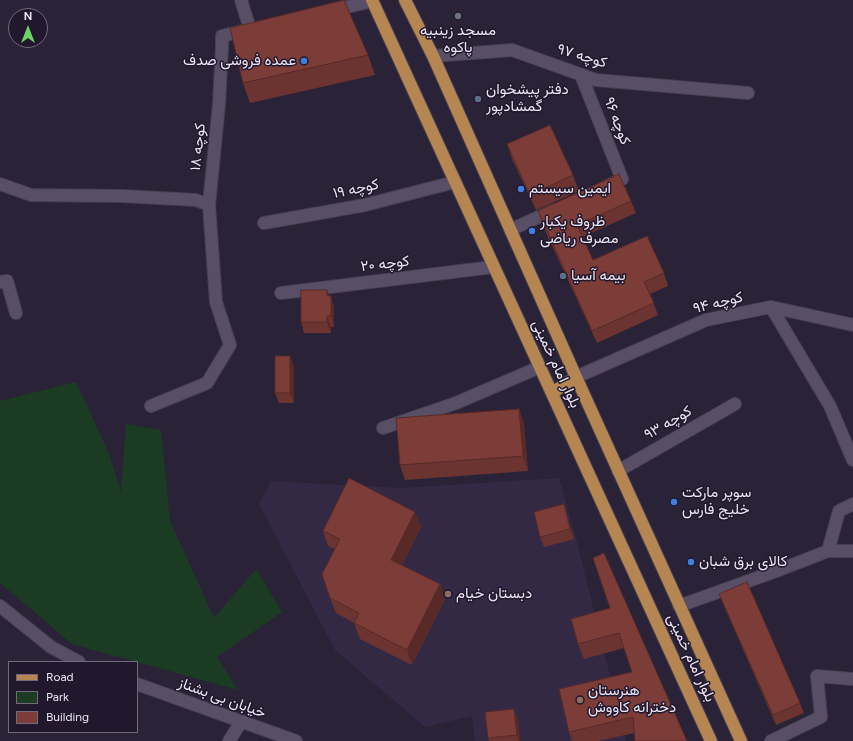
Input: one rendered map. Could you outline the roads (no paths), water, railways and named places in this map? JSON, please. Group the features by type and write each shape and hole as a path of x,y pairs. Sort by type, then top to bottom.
{"main road":[{"name":"بلوار امام خمینی","path":"372,0 711,741"},
{"name":"بلوار امام خمینی","path":"405,0 433,56 678,606 740,741"},
{"path":"552,393 576,378"}],"street":[{"path":"241,0 250,29"},
{"path":"319,13 372,0"},
{"name":"کوچه ۱۸","path":"209,205 219,104 222,36 265,26"},
{"name":"کوچه ۹۷","path":"433,56 512,50 596,80 748,93"},
{"name":"کوچه ۹۶","path":"581,75 622,179 594,192"},
{"name":"کوچه ۱۹","path":"264,223 365,205 455,182"},
{"path":"0,184 31,195 122,196 196,200 209,205 216,302 230,346 207,383 151,406"},
{"path":"510,230 566,205"},
{"name":"کوچه ۲۰","path":"281,293 493,267"},
{"path":"0,282 7,281 16,313"},
{"path":"771,307 830,406 853,460"},
{"name":"کوچه ۹۴","path":"576,378 706,320 771,307 853,325"},
{"path":"383,428 456,403 540,367"},
{"name":"کوچه ۹۳","path":"618,471 735,404"},
{"path":"828,551 839,511 853,504"},
{"path":"678,606 828,551 853,551"},
{"path":"0,606 52,647 77,661"},
{"path":"771,741 821,717 817,676 853,679"},
{"name":"خیابان بی بشناز","path":"138,684 296,741"},
{"path":"229,741 241,722"}],"place":[{"name":"مسجد زینبیه پاکوه","path":"458,16"},
{"name":"عمده فروشی صدف","path":"304,61"},
{"name":"دفتر پیشخوان گمشادپور","path":"478,99"},
{"name":"ایمین سیستم","path":"521,189"},
{"name":"ظروف یکبار مصرف ریاضی","path":"532,231"},
{"name":"بیمه آسیا","path":"563,276"},
{"name":"سوپر مارکت خلیج فارس","path":"674,502"},
{"name":"کالای برق شبان","path":"691,562"},
{"name":"دبستان خیام","path":"448,594"},
{"name":"هنرستان دخترانه کاووش","path":"580,700"}]}
